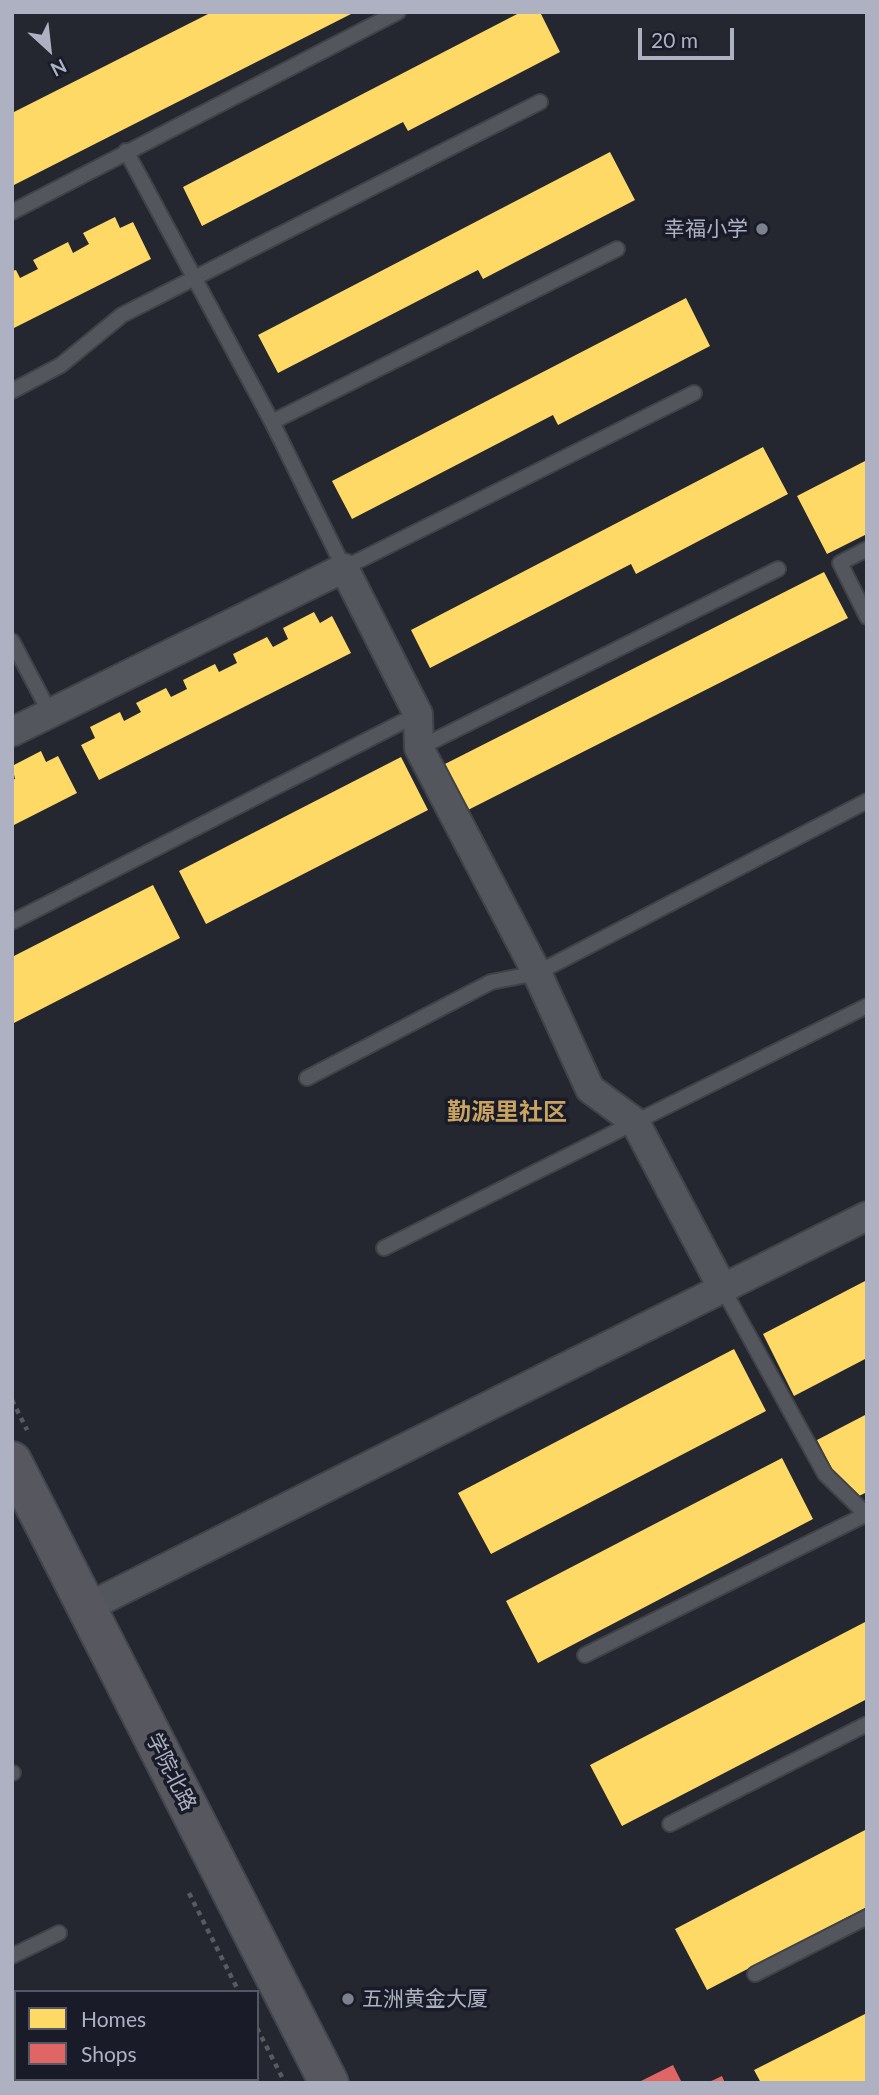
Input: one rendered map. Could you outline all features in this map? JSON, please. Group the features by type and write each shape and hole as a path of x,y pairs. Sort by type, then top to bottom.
{"main road":[{"name":"学院北路","path":"12,1461 329,2083"}],"street":[{"path":"12,732 344,568 418,713 419,748 537,974 590,1089 635,1122 723,1289"},
{"path":"88,1607 867,1216"}],"lane":[{"path":"12,212 398,12"},
{"path":"12,391 61,365 122,315 540,102"},
{"path":"126,151 272,422 344,568 694,393"},
{"path":"272,422 617,250"},
{"path":"867,549 840,563 867,617"},
{"path":"419,748 778,569"},
{"path":"12,641 50,713"},
{"path":"12,922 418,713"},
{"path":"307,1078 491,982 537,974 867,801"},
{"path":"384,1248 867,1006"},
{"path":"584,1655 866,1515 825,1474 723,1289"},
{"path":"670,1824 867,1724"},
{"path":"755,1974 867,1917"},
{"path":"12,1956 59,1933"}],"path":[{"path":"259,2032 285,2083"}],"building: Homes":[{"path":"212,12 355,12 12,186 12,113"},
{"path":"521,12 540,12 560,52 408,131 403,122 202,226 183,187"},
{"path":"610,152 635,200 483,279 478,270 278,373 258,335"},
{"path":"115,217 120,228 133,222 151,259 12,329 12,271 16,270 20,278 38,269 33,260 68,242 73,253 89,244 83,233"},
{"path":"686,298 710,346 558,425 553,415 352,519 332,481"},
{"path":"763,447 788,494 636,574 631,564 430,668 411,630"},
{"path":"867,460 867,534 827,554 797,496"},
{"path":"824,572 848,618 464,812 441,766"},
{"path":"314,612 320,623 332,616 351,653 99,780 81,745 95,738 90,727 120,712 124,721 141,712 136,703 166,688 171,697 187,689 183,680 215,664 219,672 237,663 233,654 267,637 273,647 288,639 283,628"},
{"path":"41,751 46,762 58,756 77,793 12,826 12,780 15,779 12,766"},
{"path":"401,757 428,810 206,924 179,871"},
{"path":"153,885 180,938 12,1024 12,957"},
{"path":"867,1280 867,1358 794,1396 763,1334"},
{"path":"734,1349 766,1411 491,1554 458,1493"},
{"path":"867,1414 867,1492 849,1501 817,1440"},
{"path":"782,1458 813,1519 538,1663 506,1601"},
{"path":"867,1621 867,1699 622,1826 590,1765"},
{"path":"867,1829 867,1907 707,1990 675,1929"},
{"path":"867,2013 867,2083 761,2083 754,2070"}],"building: Shops":[{"path":"673,2065 682,2083 637,2083"},
{"path":"722,2076 725,2083 707,2083"}],"place":[{"name":"幸福小学","path":"762,229"},
{"name":"五洲黄金大厦","path":"348,1999"}],"district":[{"name":"勤源里社区","path":"507,1112"}]}
